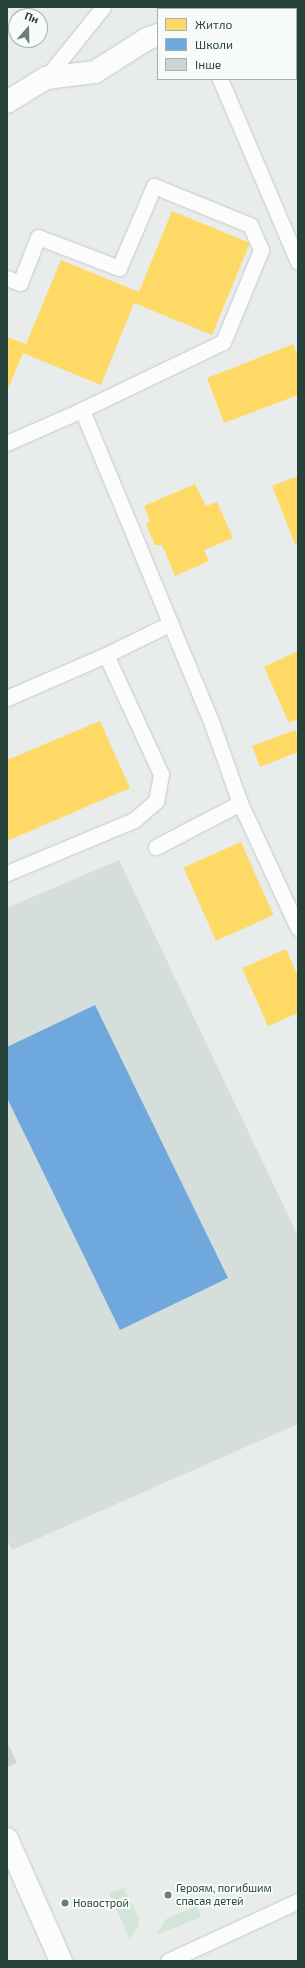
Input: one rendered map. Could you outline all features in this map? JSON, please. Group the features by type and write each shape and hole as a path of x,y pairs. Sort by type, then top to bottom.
{"street":[{"path":"7,102 46,78 95,72 147,39 157,35"},
{"path":"7,1839 60,1961"}],"lane":[{"path":"46,78 103,7"},
{"path":"220,80 298,262"},
{"path":"7,278 20,283 38,237 119,268 154,186 250,225 261,250 223,342 82,410 7,442"},
{"path":"82,410 212,724 240,803 298,928"},
{"path":"7,698 106,655 171,624"},
{"path":"7,873 134,820 156,801 161,774 106,655"},
{"path":"156,847 240,803"},
{"path":"168,1961 298,1901"}],"shaded area":[{"path":"119,860 298,1236 298,1424 12,1550 7,1539 7,908"}],"green space":[{"path":"124,1888 139,1918 138,1927 130,1939 109,1893"},
{"path":"197,1906 201,1917 156,1935 166,1919"}],"building: Житло":[{"path":"172,211 250,243 212,335 134,303 101,385 23,353 7,391 7,337 26,344 61,260 139,292"},
{"path":"293,344 298,356 298,395 224,423 207,378"},
{"path":"298,476 298,543 295,544 272,486"},
{"path":"195,484 206,506 217,502 233,538 204,550 209,561 175,576 162,545 155,545 146,524 150,521 144,506"},
{"path":"298,651 298,719 289,723 264,667"},
{"path":"100,721 130,788 7,841 7,760"},
{"path":"295,730 298,738 298,752 260,767 252,746"},
{"path":"241,842 274,915 216,941 183,868"},
{"path":"286,949 298,976 298,1013 268,1026 242,968"}],"building: Школи":[{"path":"95,1005 228,1278 120,1330 7,1098 7,1047"}],"building: Інше":[{"path":"7,1742 17,1763 7,1767"}],"place":[{"name":"Героям, погибшим спасая детей","path":"168,1895"},
{"name":"Новострой","path":"65,1903"}]}
